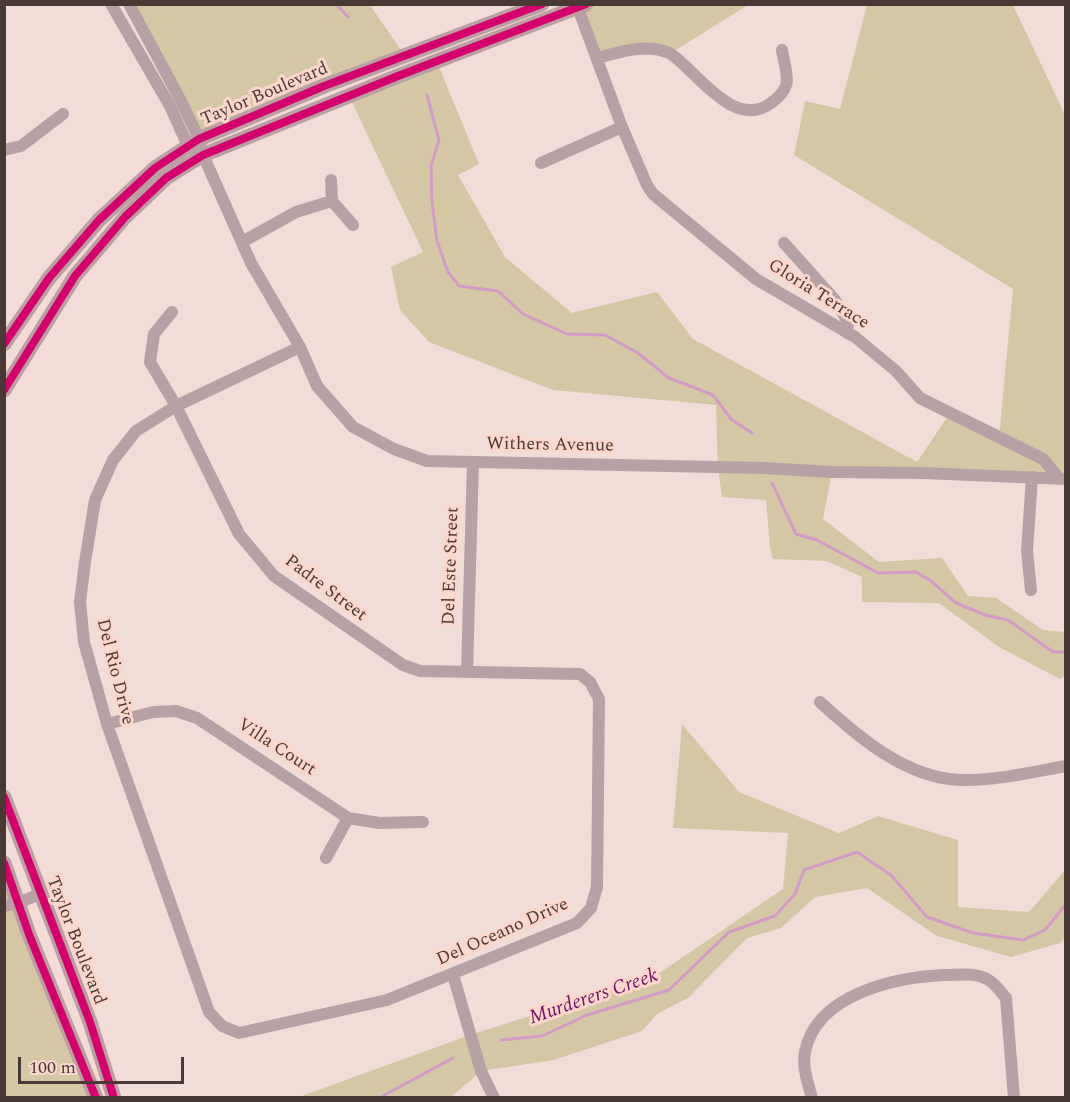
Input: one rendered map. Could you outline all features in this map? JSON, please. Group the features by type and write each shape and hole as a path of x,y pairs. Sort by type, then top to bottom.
{"main road":[{"name":"Taylor Boulevard","path":"4,344 49,278 99,220 155,168 194,142 324,86 542,4"},
{"name":"Taylor Boulevard","path":"4,390 75,276 125,217 166,178 203,155 398,76 582,6"},
{"name":"Taylor Boulevard","path":"4,797 90,1022 114,1098"},
{"path":"4,863 11,905 30,937 96,1098"}],"street":[{"name":"Withers Avenue","path":"111,4 170,106 203,155 251,263 300,347 317,386 353,427 394,449 427,461 760,468 1062,478"},
{"name":"Withers Avenue","path":"129,4 181,101 194,142"},
{"name":"Gloria Terrace","path":"582,6 597,58 622,128 653,194 756,279 848,333 896,371 920,398 1043,459 1062,478"},
{"path":"597,58 632,49 653,49 671,53 723,100 750,111 764,109 783,94 788,81 782,50"},
{"path":"4,150 21,146 63,114"},
{"path":"541,163 622,128"},
{"path":"331,180 332,201 353,225"},
{"path":"242,242 296,212 332,201"},
{"path":"784,243 839,306 848,322 848,333"},
{"name":"Padre Street","path":"172,312 153,334 150,362 176,406 239,534 274,576 402,665 420,671 467,671"},
{"name":"Del Rio Drive","path":"222,1026 209,1012 107,724 84,642 80,602 95,500 113,460 136,431 176,406 300,347"},
{"name":"Del Este Street","path":"467,671 473,462"},
{"path":"1031,590 1027,551 1032,477"},
{"name":"Del Oceano Drive","path":"222,1026 239,1034 387,1000 578,923 591,908 597,887 599,699 596,691 590,682 579,674 467,671"},
{"path":"820,702 849,729 915,770 958,780 1009,776 1065,766"},
{"name":"Villa Court","path":"107,724 153,712 176,711 197,718 348,818 378,823 423,822"},
{"path":"326,858 348,818"},
{"path":"11,905 40,894"},
{"path":"812,1098 805,1073 805,1052 824,1016 845,1000 876,986 929,976 971,974 986,978 1006,998 1014,1098"},
{"path":"453,975 481,1071 494,1098"}],"shaded area":[{"path":"586,4 748,5 671,53 653,49 597,58 583,27"},
{"path":"129,5 370,5 405,56 199,139"},
{"path":"867,5 1013,5 1065,115 1065,479 832,472 823,519 879,562 942,558 968,596 996,598 1043,630 1065,632 1065,675 1060,679 999,647 939,603 862,602 862,577 827,561 773,559 766,500 722,497 718,468 716,405 553,390 429,342 400,310 391,267 423,252 349,96 437,62 479,164 458,175 505,257 572,313 657,292 693,339 917,462 950,413 999,437 1013,289 794,155 805,101 840,109"},
{"path":"682,724 739,792 839,833 878,816 958,840 958,907 1029,912 1065,870 1065,937 1060,943 1011,957 937,936 867,888 815,897 781,928 747,938 688,998 657,1014 642,1031 554,1060 481,1071 451,1097 296,1098 470,1035 655,976 783,889 788,833 673,828"},
{"path":"4,863 96,1097 5,1097"}],"waterway":[{"path":"336,4 348,17"},
{"path":"427,95 439,140 431,166 432,202 437,241 448,272 459,286 498,291 523,314 567,334 605,335 638,353 669,378 713,395 731,419 752,433"},
{"path":"772,483 796,534 817,540 878,573 916,572 931,581 956,603 985,615 1008,620 1053,652 1066,652"},
{"name":"Murderers Creek","path":"501,1040 542,1036 587,1015 669,990 729,932 775,916 795,894 804,870 857,852 891,875 927,917 973,933 1023,940 1045,930 1066,904"},
{"name":"Murderers Creek","path":"379,1098 453,1058"}],"cycle path":[{"path":"4,344 49,278 99,220 155,168 199,139 324,86 542,4"},
{"path":"4,390 75,276 125,217 166,178 203,155 398,76 586,4"},
{"path":"4,797 90,1022 114,1098"},
{"path":"4,863 30,937 96,1098"}]}
